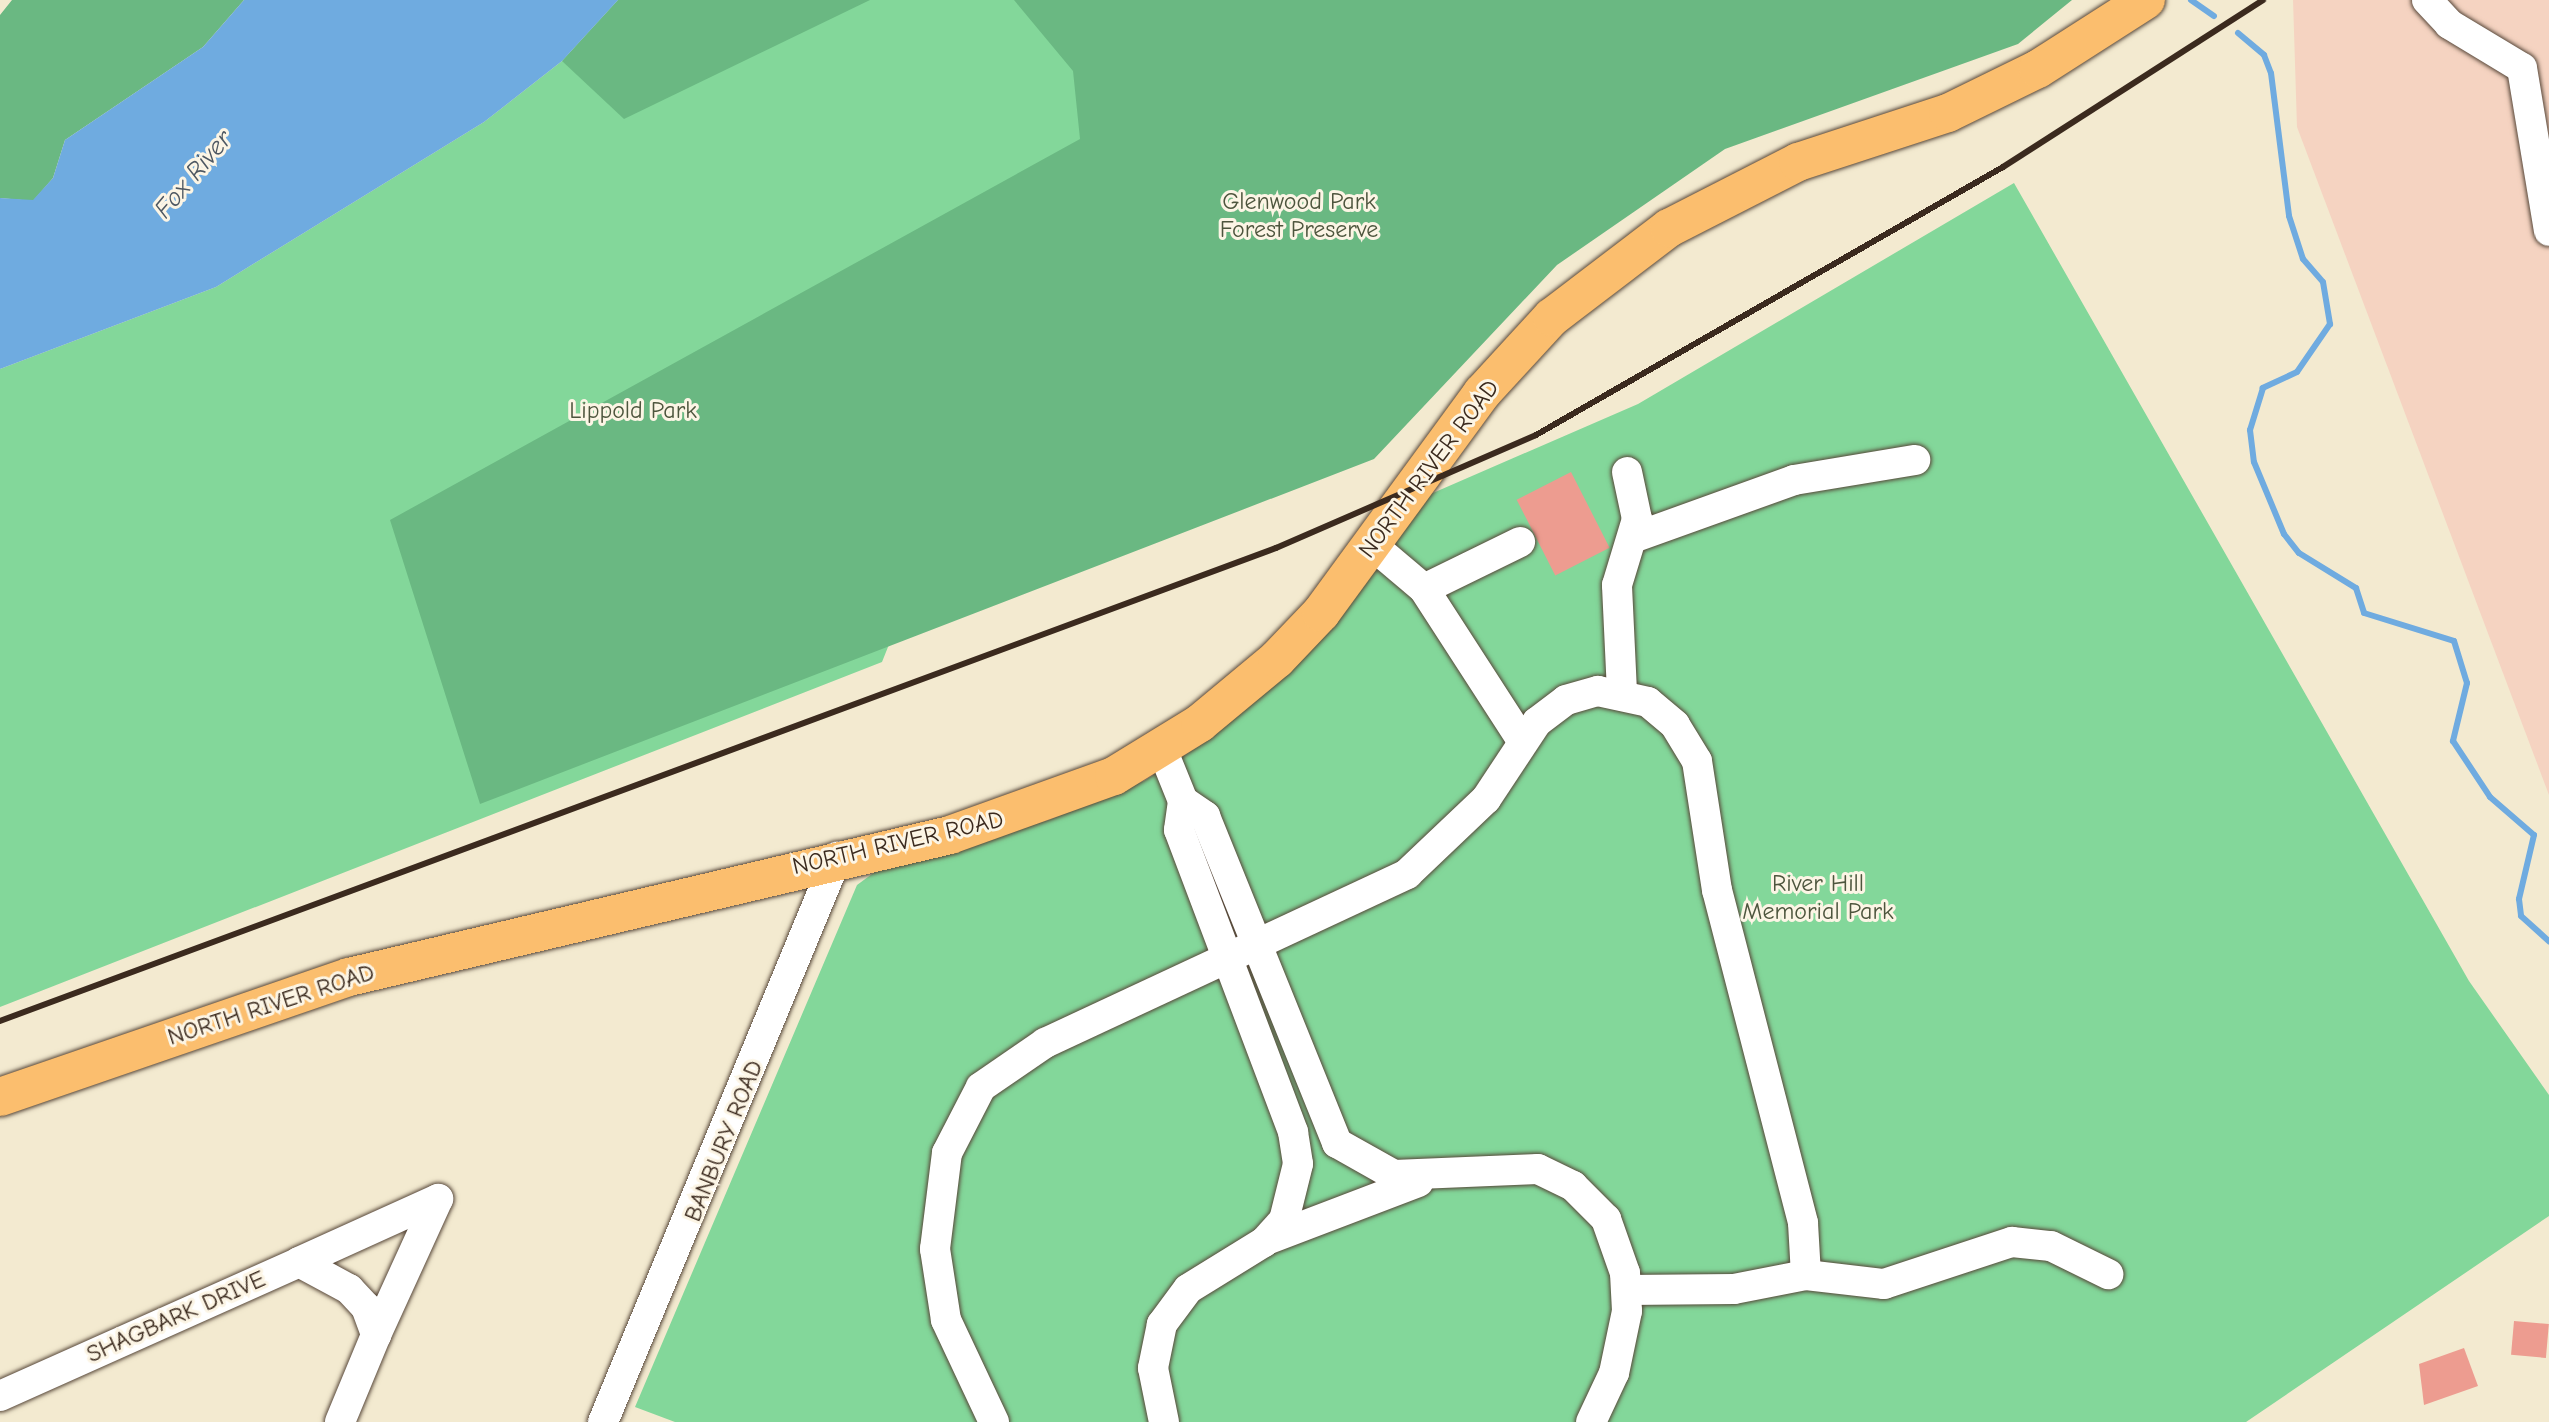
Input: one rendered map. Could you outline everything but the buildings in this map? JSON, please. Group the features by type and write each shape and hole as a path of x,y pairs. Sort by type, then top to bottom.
{"main road":[{"name":"NORTH RIVER ROAD","path":"0,1097 349,977 837,857 997,822 1162,749 1277,659 1372,545 1482,393 1552,317 1669,228 1798,162 1948,113 2038,69 2146,0"}],"street":[{"path":"2427,0 2449,24 2535,66 2549,231"},
{"path":"1633,538 1794,480 1915,460"},
{"path":"1622,692 1617,585 1637,519 1627,472"},
{"path":"1424,589 1520,542"},
{"path":"1372,545 1424,589 1523,742"},
{"path":"994,1422 961,1361 938,1284 942,1175 970,1101 994,1075 1045,1043 1240,950 1343,909 1417,866 1462,827 1523,742 1566,700 1622,692 1648,702 1675,725 1705,782 1717,890 1797,1194 1806,1275"},
{"path":"1162,749 1183,801 1205,816 1298,1164"},
{"name":"BANBURY ROAD","path":"603,1422 837,857"},
{"path":"1240,950 1337,1143 1377,1170 1435,1177"},
{"path":"1264,1242 1284,1220 1298,1164 1309,1146 1337,1143"},
{"path":"1164,1422 1153,1368 1162,1324 1188,1289 1264,1242 1339,1206 1435,1177 1499,1166 1555,1175 1606,1219 1627,1290 1621,1347 1591,1422"},
{"name":"SHAGBARK DRIVE","path":"0,1396 438,1199 376,1335"},
{"path":"1627,1290 1734,1289 1806,1275 1884,1284 2032,1242 2108,1274"},
{"path":"299,1262 349,1289 366,1307 376,1335 340,1422"}],"shaded area":[{"path":"2293,0 2549,0 2549,795 2297,127"}],"green space":[{"path":"12,0 244,0 203,47 65,140 53,178 33,201 0,198 0,15"},
{"name":"Lippold Park","path":"618,0 1147,0 882,662 0,1007 0,369 216,287 484,122 562,61"},
{"path":"618,0 870,0 624,119 562,61"},
{"name":"Glenwood Park Forest Preserve","path":"1014,0 2072,0 2018,44 1725,149 1557,265 1374,459 480,804 390,520 1080,139 1073,71"},
{"name":"River Hill Memorial Park","path":"2014,183 2469,981 2549,1095 2549,1216 2246,1422 675,1422 635,1407 857,885 883,866 1049,820 1144,781 1199,746 1310,647 1426,496 1638,404"}],"water":[{"name":"Fox River","path":"244,0 618,0 562,61 484,122 216,287 0,369 0,198 33,200 53,178 65,140 203,47"}],"waterway":[{"path":"2191,0 2214,16"},
{"path":"2238,33 2264,55 2271,73 2289,216 2303,259 2323,282 2330,324 2297,372 2263,388 2250,430 2254,462 2284,534 2299,553 2356,588 2364,613 2454,641 2467,683 2453,741 2490,797 2534,835 2519,899 2521,916 2549,941"}],"railway":[{"path":"0,1021 1276,548 1536,435 2003,167 2263,0"}]}
